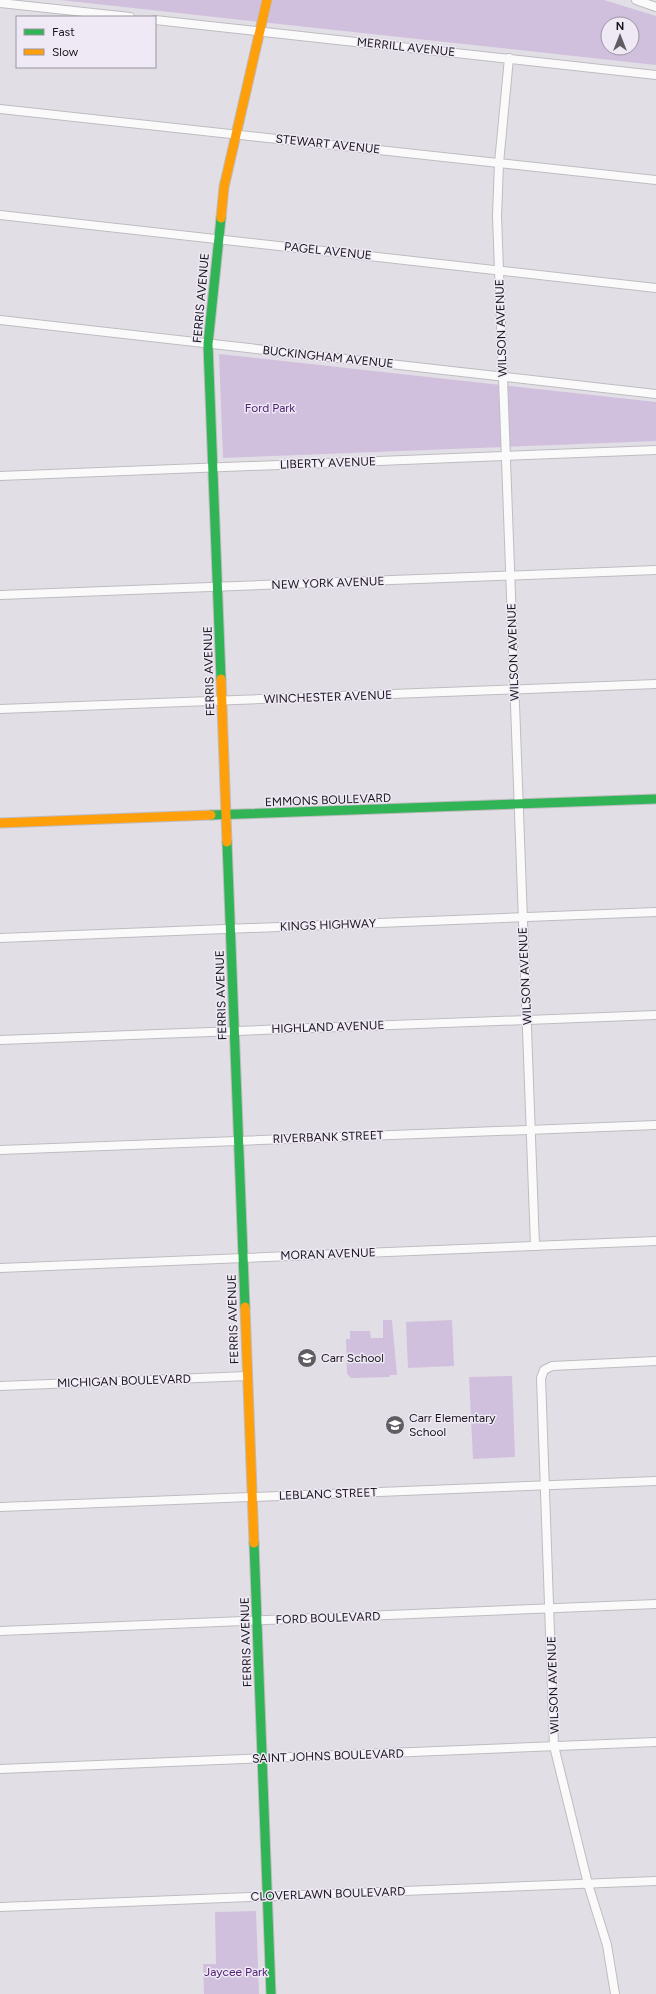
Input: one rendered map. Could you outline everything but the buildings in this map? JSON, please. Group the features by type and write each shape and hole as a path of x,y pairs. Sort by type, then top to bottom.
{"street":[{"name":"FERRIS AVENUE","path":"267,0 224,187 208,344 258,1620 261,1758 263,1765 271,1994"},
{"path":"636,0 656,7"},
{"path":"0,3 121,16"},
{"name":"MERRILL AVENUE","path":"156,20 656,75"},
{"name":"WILSON AVENUE","path":"509,58 499,163 496,216 522,917 532,1130 535,1246"},
{"name":"STEWART AVENUE","path":"0,109 656,180"},
{"name":"PAGEL AVENUE","path":"0,215 219,238 656,288"},
{"name":"BUCKINGHAM AVENUE","path":"0,320 656,394"},
{"name":"LIBERTY AVENUE","path":"0,476 656,450"},
{"name":"NEW YORK AVENUE","path":"0,595 656,570"},
{"name":"WINCHESTER AVENUE","path":"0,709 656,684"},
{"name":"EMMONS BOULEVARD","path":"0,823 226,816 656,799"},
{"name":"KINGS HIGHWAY","path":"0,938 656,912"},
{"name":"HIGHLAND AVENUE","path":"0,1040 656,1015"},
{"name":"RIVERBANK STREET","path":"0,1150 656,1125"},
{"name":"MORAN AVENUE","path":"0,1268 656,1241"},
{"name":"WILSON AVENUE","path":"615,1994 606,1945 588,1884 554,1746 551,1608 541,1378 544,1370 552,1366 656,1361"},
{"name":"MICHIGAN BOULEVARD","path":"0,1386 248,1376"},
{"name":"LEBLANC STREET","path":"0,1507 656,1480"},
{"name":"FORD BOULEVARD","path":"0,1631 656,1604"},
{"name":"SAINT JOHNS BOULEVARD","path":"0,1769 656,1742"},
{"name":"CLOVERLAWN BOULEVARD","path":"0,1907 656,1881"}],"green space":[{"path":"60,0 604,0 656,16 656,65"},
{"name":"Ford Park","path":"219,354 656,402 656,441 223,458"},
{"path":"383,1320 392,1320 397,1375 390,1375 390,1377 351,1378 347,1374 346,1339 350,1339 350,1331 370,1331 371,1338 383,1338"},
{"path":"452,1320 454,1366 408,1368 406,1322"},
{"path":"512,1376 515,1457 473,1459 469,1377"},
{"name":"Jaycee Park","path":"256,1911 259,1994 204,1994 203,1964 216,1964 215,1912"}],"traffic: fast":[{"path":"221,218 208,344 221,679"},
{"path":"211,815 656,799"},
{"path":"227,842 245,1307"},
{"path":"254,1543 271,1994"}],"traffic: slow":[{"path":"221,218 224,187 267,0"},
{"path":"221,679 227,842"},
{"path":"0,823 211,815"},
{"path":"245,1307 254,1543"}],"place":[{"name":"Carr School","path":"307,1358"},
{"name":"Carr Elementary School","path":"395,1425"}]}
